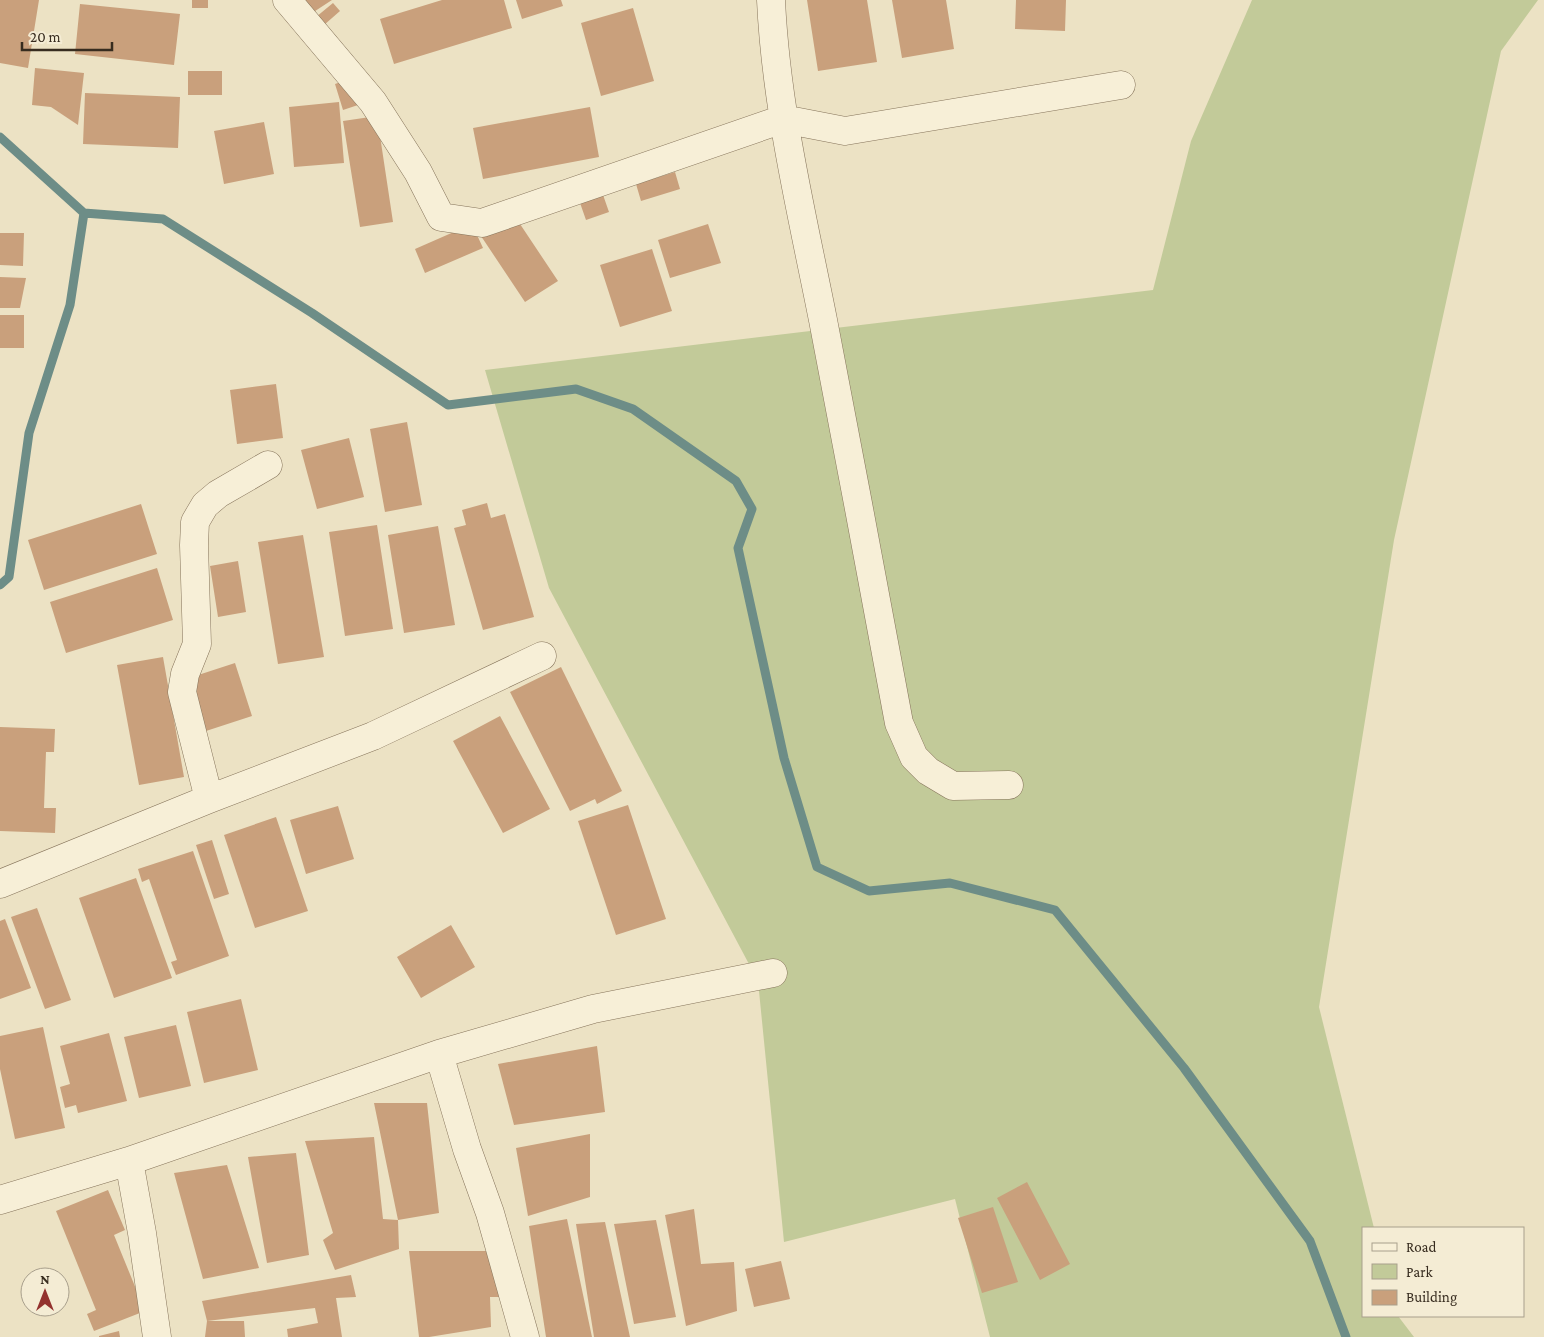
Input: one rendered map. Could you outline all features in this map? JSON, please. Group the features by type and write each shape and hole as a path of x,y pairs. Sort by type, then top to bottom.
{"street":[{"path":"287,0 373,102 418,172 441,217 482,223 783,119 845,131 1122,84"},
{"path":"771,0 773,43 783,119 854,476 899,723 914,757 928,771 953,786 1009,785"},
{"path":"209,799 182,692 185,674 197,644 195,522 205,505 218,494 268,465"},
{"path":"0,884 209,799 373,736 542,656"},
{"path":"0,1200 129,1161 439,1054 593,1010 774,972"},
{"path":"439,1054 467,1149 490,1213 525,1337"},
{"path":"129,1161 142,1233 157,1337"}],"green space":[{"path":"1252,0 1538,0 1501,51 1394,540 1319,1007 1374,1227 1362,1227 1362,1317 1399,1317 1414,1337 990,1337 955,1199 784,1242 758,981 549,588 485,370 1153,290 1191,141"}],"building":[{"path":"0,0 39,0 28,68 0,63"},
{"path":"192,0 208,0 208,8 192,8"},
{"path":"299,0 332,0 309,15"},
{"path":"442,0 504,0 512,28 394,64 380,19"},
{"path":"516,0 561,0 563,6 522,19"},
{"path":"807,0 867,0 877,62 818,71"},
{"path":"892,0 946,0 954,49 902,58"},
{"path":"1016,0 1066,0 1065,31 1015,29"},
{"path":"333,3 340,11 324,25 316,17"},
{"path":"80,4 180,14 174,65 75,54"},
{"path":"633,8 654,81 601,96 581,23"},
{"path":"35,68 84,73 78,125 51,107 32,105"},
{"path":"188,71 222,71 222,95 188,95"},
{"path":"350,79 358,105 343,110 335,84"},
{"path":"85,93 180,97 178,148 83,144"},
{"path":"339,102 344,163 294,167 289,107"},
{"path":"590,107 599,157 483,179 473,128"},
{"path":"377,116 393,222 360,227 343,121"},
{"path":"264,122 274,174 224,184 214,131"},
{"path":"675,172 680,189 641,201 636,184"},
{"path":"602,192 609,212 586,220 579,200"},
{"path":"514,215 558,281 525,302 481,236"},
{"path":"472,224 483,248 425,273 415,249"},
{"path":"708,224 721,263 670,278 658,240"},
{"path":"0,233 24,233 23,266 0,265"},
{"path":"652,249 672,311 620,327 600,265"},
{"path":"0,277 26,278 20,308 0,308"},
{"path":"0,315 24,315 24,348 0,348"},
{"path":"276,384 283,438 237,444 230,390"},
{"path":"407,422 422,505 385,512 370,429"},
{"path":"349,438 364,497 317,509 301,450"},
{"path":"487,503 491,518 505,514 534,617 483,630 454,528 466,525 462,510"},
{"path":"141,504 157,554 44,590 28,540"},
{"path":"377,525 393,629 345,636 329,532"},
{"path":"438,526 455,625 404,633 388,535"},
{"path":"303,535 324,657 278,664 258,542"},
{"path":"238,561 246,612 218,617 210,566"},
{"path":"157,568 173,620 66,653 50,602"},
{"path":"163,657 184,777 139,785 117,665"},
{"path":"235,663 252,716 206,731 189,678"},
{"path":"561,667 622,791 597,804 595,799 570,811 510,692"},
{"path":"500,716 550,809 503,833 453,741"},
{"path":"0,727 55,729 54,752 46,752 44,808 56,808 55,833 0,831"},
{"path":"628,805 666,919 616,935 578,821"},
{"path":"338,806 354,859 306,874 290,820"},
{"path":"276,817 308,911 255,928 224,835"},
{"path":"212,840 229,894 214,899 196,845"},
{"path":"193,851 229,956 176,975 171,962 177,960 149,879 142,882 138,869"},
{"path":"136,878 172,978 114,998 79,898"},
{"path":"37,908 71,1000 45,1009 11,917"},
{"path":"5,919 31,988 0,999 0,921"},
{"path":"451,925 475,967 421,998 397,957"},
{"path":"241,999 258,1070 204,1083 187,1012"},
{"path":"176,1025 191,1086 139,1098 124,1037"},
{"path":"43,1027 65,1128 15,1139 0,1069 0,1036"},
{"path":"109,1033 127,1101 78,1113 76,1105 65,1108 60,1087 70,1084 60,1046"},
{"path":"597,1046 605,1112 514,1125 498,1064"},
{"path":"374,1103 427,1103 439,1213 398,1220"},
{"path":"590,1134 590,1197 528,1216 516,1148"},
{"path":"374,1137 383,1219 398,1220 399,1249 335,1270 323,1240 333,1233 305,1141"},
{"path":"296,1153 309,1255 267,1263 248,1157"},
{"path":"227,1165 259,1268 203,1279 174,1173"},
{"path":"1027,1182 1070,1264 1040,1280 997,1198"},
{"path":"108,1190 125,1230 114,1235 145,1311 94,1331 87,1314 96,1310 56,1211"},
{"path":"993,1207 1018,1282 982,1293 958,1218"},
{"path":"694,1209 701,1264 734,1262 737,1311 686,1326 665,1215"},
{"path":"567,1219 592,1337 546,1337 529,1226"},
{"path":"656,1220 676,1317 634,1324 614,1224"},
{"path":"605,1222 630,1337 594,1337 576,1224"},
{"path":"409,1251 492,1251 504,1297 490,1297 491,1327 419,1337"},
{"path":"781,1261 790,1299 754,1307 745,1269"},
{"path":"351,1275 356,1297 336,1298 342,1337 288,1337 287,1329 318,1323 315,1308 207,1321 202,1301"},
{"path":"207,1321 244,1321 245,1337 205,1337"},
{"path":"119,1331 120,1337 99,1337 99,1336"}],"waterway":[{"path":"0,137 84,213 163,219 312,313 448,405 576,389 633,409 736,481 752,509 738,548 784,758 817,867 869,891 950,883 1055,910 1184,1068 1310,1241 1346,1337"},
{"path":"0,585 9,577 29,433 70,305 84,213"}]}
